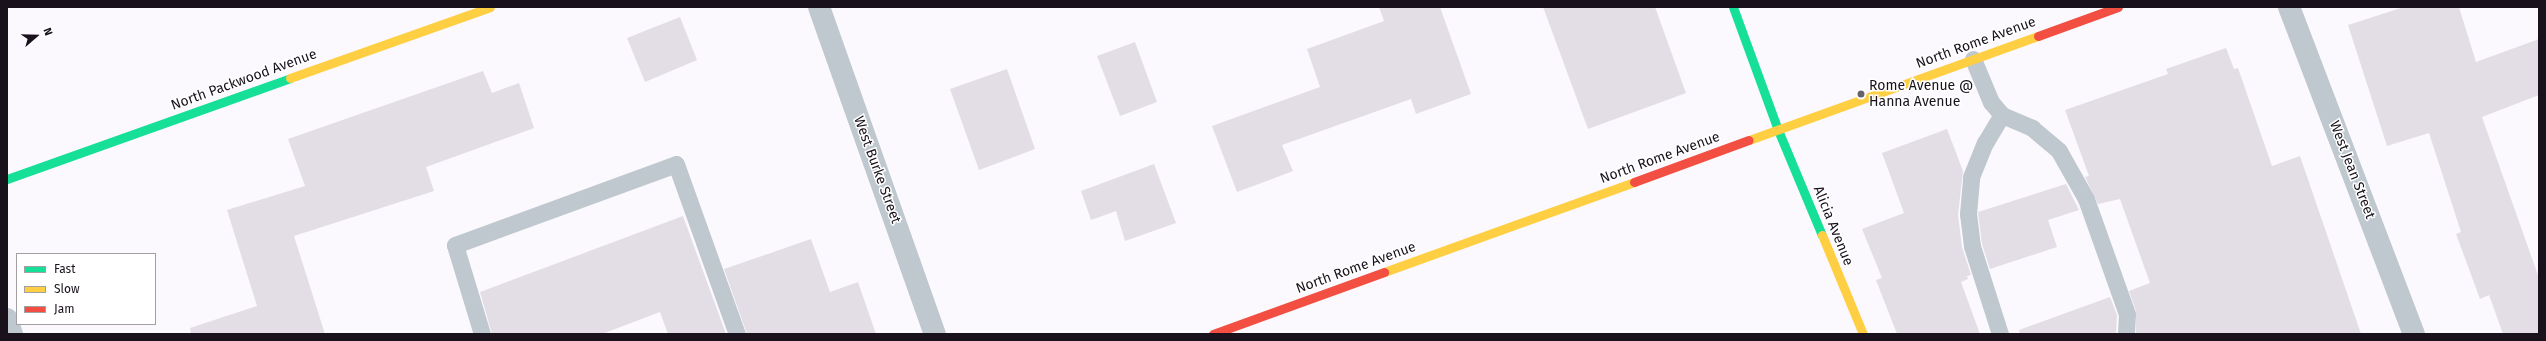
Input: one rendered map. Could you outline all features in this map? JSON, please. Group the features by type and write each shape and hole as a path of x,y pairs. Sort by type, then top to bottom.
{"street":[{"name":"North Packwood Avenue","path":"7,179 490,7"},
{"name":"West Burke Street","path":"819,7 935,334"},
{"name":"Alicia Avenue","path":"1733,7 1778,130 1863,334"},
{"name":"North Rome Avenue","path":"1213,334 2118,7"},
{"name":"West Jean Street","path":"2289,7 2414,334"},
{"path":"7,320 12,334"}],"lane":[{"path":"1974,59 1991,102 2002,115 2032,128 2059,151 2086,199 2127,314 2126,334"},
{"path":"2000,334 1972,246 1968,214 1972,177 1985,143 2002,115"},
{"path":"482,334 454,244 676,164 737,334"}],"building":[{"path":"1379,7 1440,7 1471,94 1416,114 1411,99 1282,145 1293,171 1237,192 1212,126 1320,87 1307,49 1384,21"},
{"path":"1543,7 1655,7 1686,93 1588,129"},
{"path":"2404,7 2459,7 2476,62 2539,39 2539,95 2482,117 2539,278 2539,334 2503,334 2489,295 2480,299 2456,234 2461,232 2429,133 2387,146 2348,25"},
{"path":"680,17 697,60 645,82 627,38"},
{"path":"1135,42 1157,102 1120,116 1097,56"},
{"path":"2226,48 2234,69 2238,68 2272,166 2300,156 2361,334 2136,334 2136,311 2129,291 2150,283 2120,199 2098,204 2085,177 2089,176 2065,110 2168,74 2166,69"},
{"path":"1007,69 1035,149 979,170 950,89"},
{"path":"483,71 492,93 519,83 534,128 426,167 434,191 294,236 325,334 191,334 190,328 257,306 227,210 305,186 288,139"},
{"path":"1947,129 1963,171 1958,215 1962,247 1971,275 1967,276 1968,279 1961,282 1980,334 1897,334 1876,280 1882,278 1862,229 1904,213 1882,153"},
{"path":"1154,164 1176,223 1125,241 1116,211 1091,220 1081,191"},
{"path":"2066,184 2079,210 2048,220 2057,247 1990,269 1982,244 1978,212"},
{"path":"683,216 726,334 668,334 660,312 602,334 492,334 480,292"},
{"path":"811,239 830,292 858,282 876,334 747,334 724,269"},
{"path":"2110,297 2117,315 2116,334 2020,334 2019,330"}],"traffic: fast":[{"path":"1733,7 1778,130 1822,235"},
{"path":"7,179 290,78"}],"traffic: slow":[{"path":"290,78 490,7"},
{"path":"1749,140 2038,36"},
{"path":"1384,272 1634,182"},
{"path":"1822,235 1863,334"}],"traffic: jam":[{"path":"2038,36 2118,7"},
{"path":"1634,182 1749,140"},
{"path":"1213,334 1384,272"}],"place":[{"name":"Rome Avenue @ Hanna Avenue","path":"1861,94"}]}
